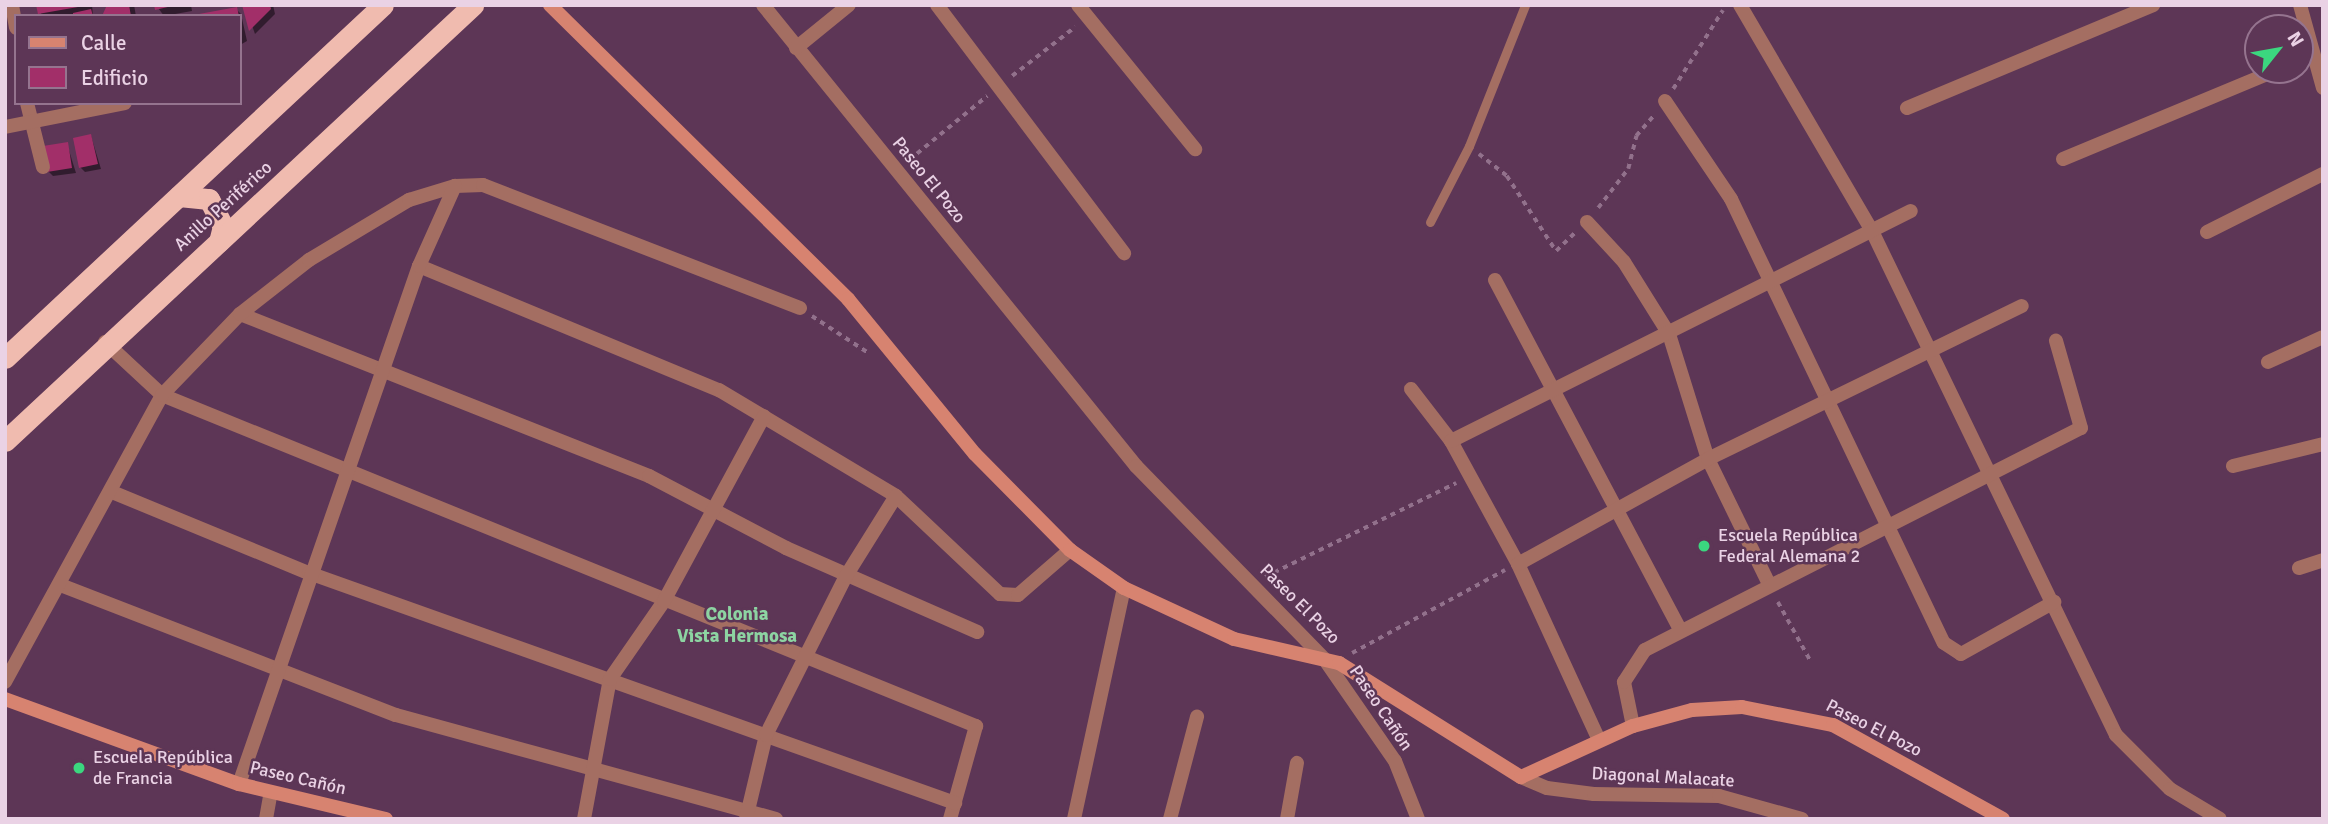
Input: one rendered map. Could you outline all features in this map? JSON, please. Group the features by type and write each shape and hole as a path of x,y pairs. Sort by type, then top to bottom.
{"highway":[{"name":"Anillo Periférico","path":"5,358 383,5"},
{"name":"Anillo Periférico","path":"5,441 106,342 219,242 473,5"},
{"path":"179,196 195,194 215,205 223,226 219,242"}],"street":[{"path":"550,5 848,299 975,454 1070,550 1124,588 1234,639 1332,661"},
{"name":"Paseo El Pozo","path":"763,5 1136,466 1332,661 1521,777 1633,726 1692,710 1742,707 1799,714 1833,726 2003,819"},
{"path":"796,48 849,5"},
{"path":"937,5 1124,253"},
{"path":"1078,5 1195,149"},
{"path":"1740,5 1872,231 1929,351 1993,474 2116,735 2170,789 2220,819"},
{"path":"1907,108 2153,5"},
{"path":"2063,159 2244,84"},
{"path":"1665,101 1731,199 1890,528 1953,651 1961,654 2054,602"},
{"path":"27,105 43,167"},
{"path":"5,127 115,105"},
{"path":"2207,232 2323,174"},
{"path":"5,682 63,586 162,395 240,314 309,260 409,200 454,186 483,185 514,194 800,308"},
{"path":"239,785 309,573 349,474 419,266 454,186"},
{"path":"1451,441 1911,211"},
{"path":"1587,222 1625,262 1669,334 1708,458 1769,584"},
{"path":"419,266 719,390 896,496 1000,594 1018,595 1070,550"},
{"path":"1495,280 1556,387 1680,630"},
{"path":"1518,564 1708,458 1829,403 2022,306"},
{"path":"240,314 384,369 466,408 649,476 846,576 977,632"},
{"path":"2268,362 2323,337"},
{"path":"1633,726 1624,682 1633,662 1680,630 1769,584 1890,528 2081,428 2056,341"},
{"path":"106,342 162,395 349,474 976,726 950,819"},
{"path":"1411,390 1451,441 1518,564 1600,740"},
{"path":"584,819 590,773 610,679 664,601 764,416"},
{"path":"2233,466 2323,444"},
{"path":"112,492 309,573 956,803"},
{"path":"747,816 766,734 802,657 846,576 896,496"},
{"path":"2299,568 2323,560"},
{"path":"63,586 276,673 590,773 747,816 776,819"},
{"path":"1074,819 1124,588"},
{"name":"Paseo Cañón","path":"1332,661 1395,761 1418,819"},
{"name":"Paseo Cañón","path":"5,699 239,785 384,819"},
{"path":"1170,819 1197,717"},
{"path":"1287,819 1297,763"},
{"name":"Diagonal Malacate","path":"1521,777 1547,788 1594,794 1719,796 1802,819"},
{"path":"266,819 271,792"}],"lane":[{"path":"1430,222 1469,146 1525,5"}],"path":[{"path":"1469,146 1507,176 1556,251 1587,222 1628,169 1636,136 1665,101 1726,5"},
{"path":"800,308 881,362"},
{"path":"1252,583 1470,476"},
{"path":"1332,661 1380,633 1518,564"},
{"path":"1769,584 1810,660"}],"building":[{"path":"36,5 78,5 78,7 38,14"},
{"path":"107,5 129,5 131,14 103,14"},
{"path":"154,5 171,5 172,6 155,10"},
{"path":"242,5 270,5 271,9 249,31"},
{"path":"237,7 239,14 199,14"},
{"path":"91,9 92,14 73,14"},
{"path":"91,134 98,164 79,168 73,138"},
{"path":"68,142 72,168 47,172 43,146"}],"place":[{"name":"Escuela República Federal Alemana 2","path":"1704,546"},
{"name":"Escuela República de Francia","path":"79,768"}],"district":[{"name":"Colonia Vista Hermosa","path":"737,626"}]}
